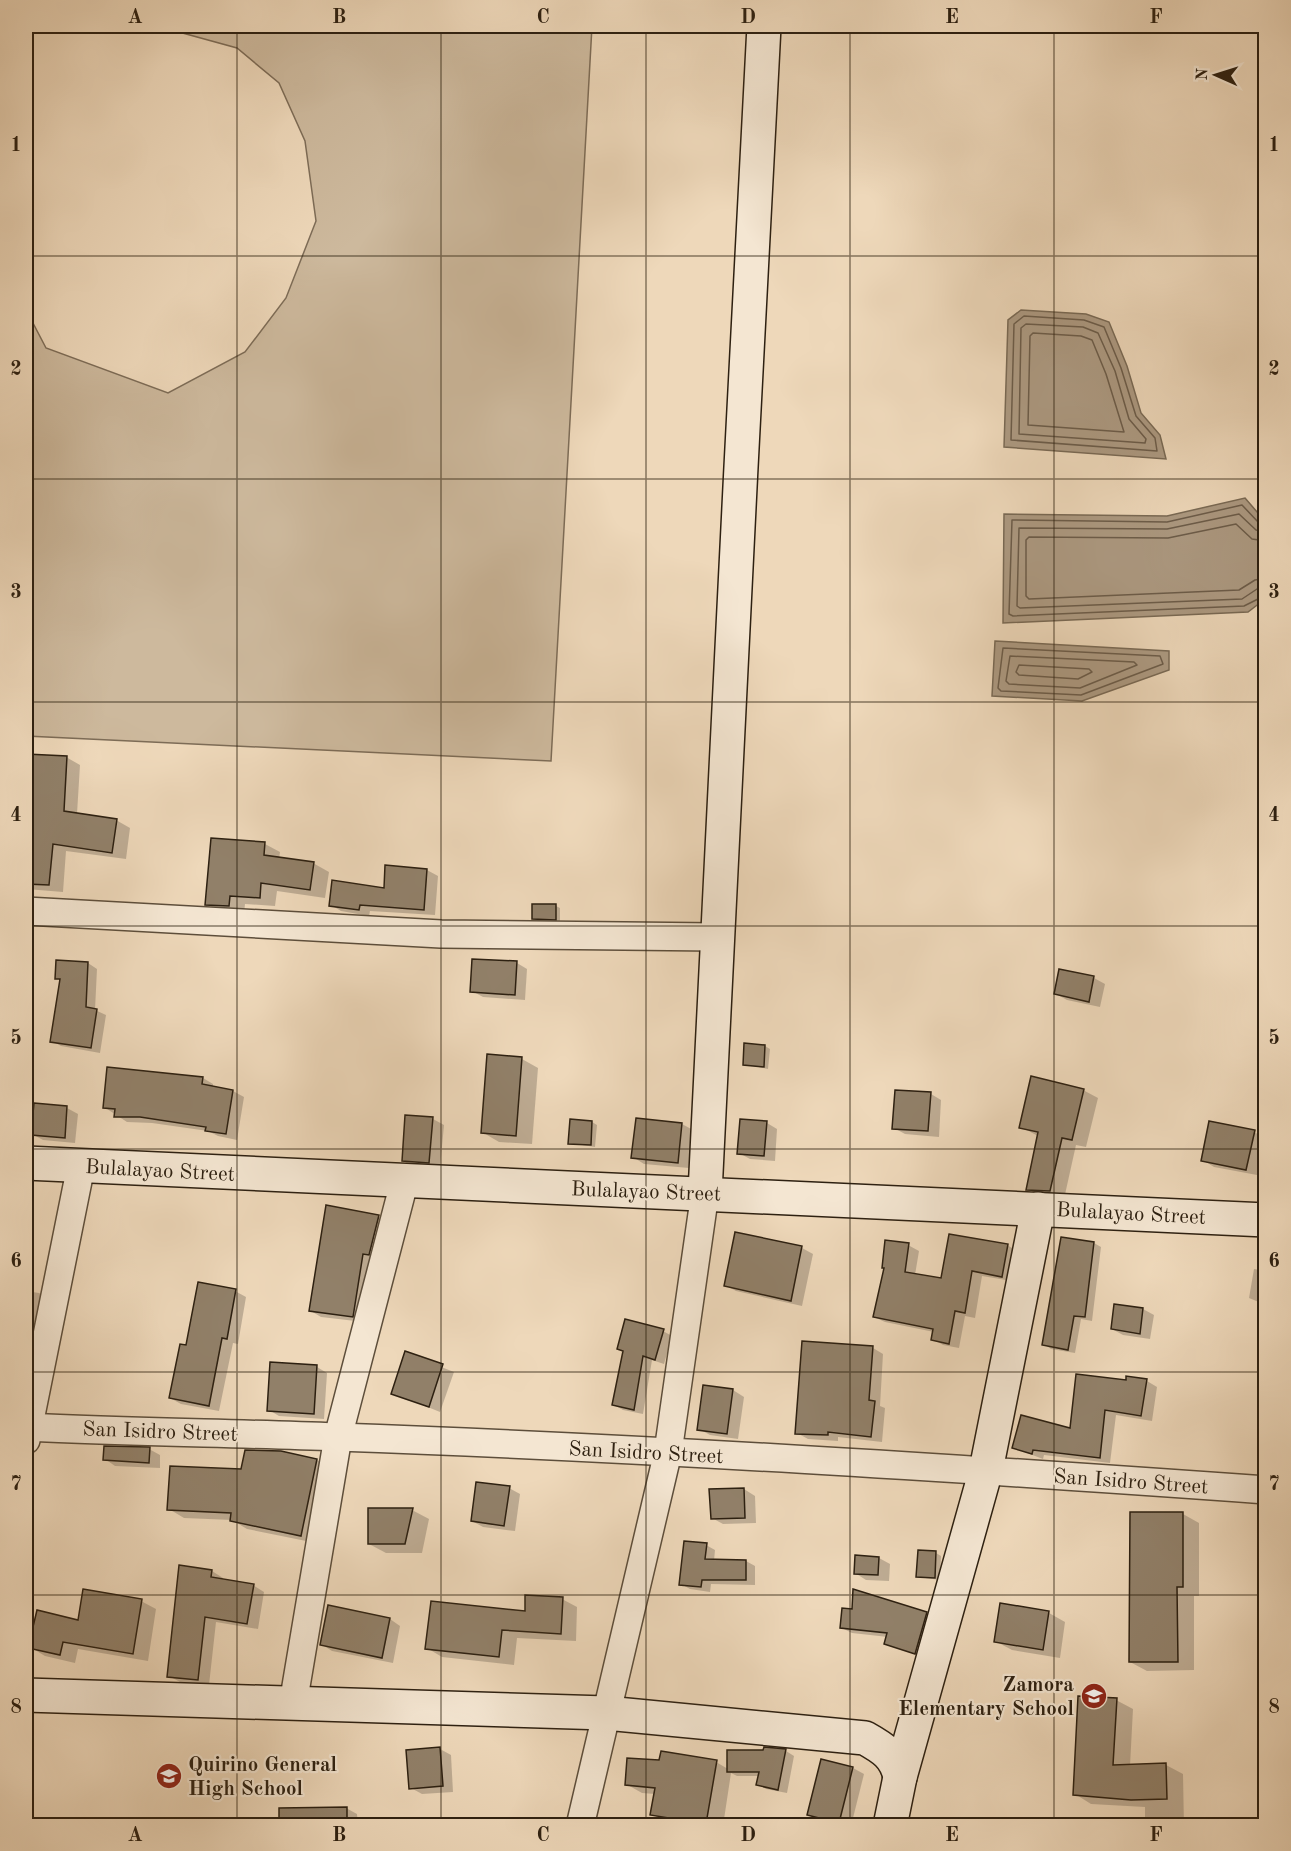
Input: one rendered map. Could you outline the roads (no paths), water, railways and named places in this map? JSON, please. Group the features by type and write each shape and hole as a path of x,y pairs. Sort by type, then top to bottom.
{"street":[{"path":"580,1826 668,1452 705,1193 716,936 731,692 764,26"},
{"path":"26,911 441,934 716,936"},
{"name":"Bulalayao Street","path":"26,1164 404,1183 705,1193 1266,1220"},
{"path":"27,1431 81,1166"},
{"path":"293,1704 338,1437 404,1183"},
{"path":"890,1826 900,1777 986,1470 1038,1209"},
{"name":"San Isidro Street","path":"27,1431 338,1437 668,1452 986,1470 1266,1490"},
{"path":"26,1695 606,1713 866,1738 887,1751 898,1766 900,1777"}],"water":[{"path":"1021,310 1086,314 1109,322 1127,366 1141,413 1160,435 1166,459 1004,447 1008,320"},
{"path":"1245,498 1264,520 1265,599 1248,612 1003,623 1004,514 1167,516"},
{"path":"995,641 1169,651 1169,670 1082,701 992,696"}],"place":[{"name":"Zamora Elementary School","path":"1094,1696"},
{"name":"Quirino General High School","path":"169,1776"}]}
